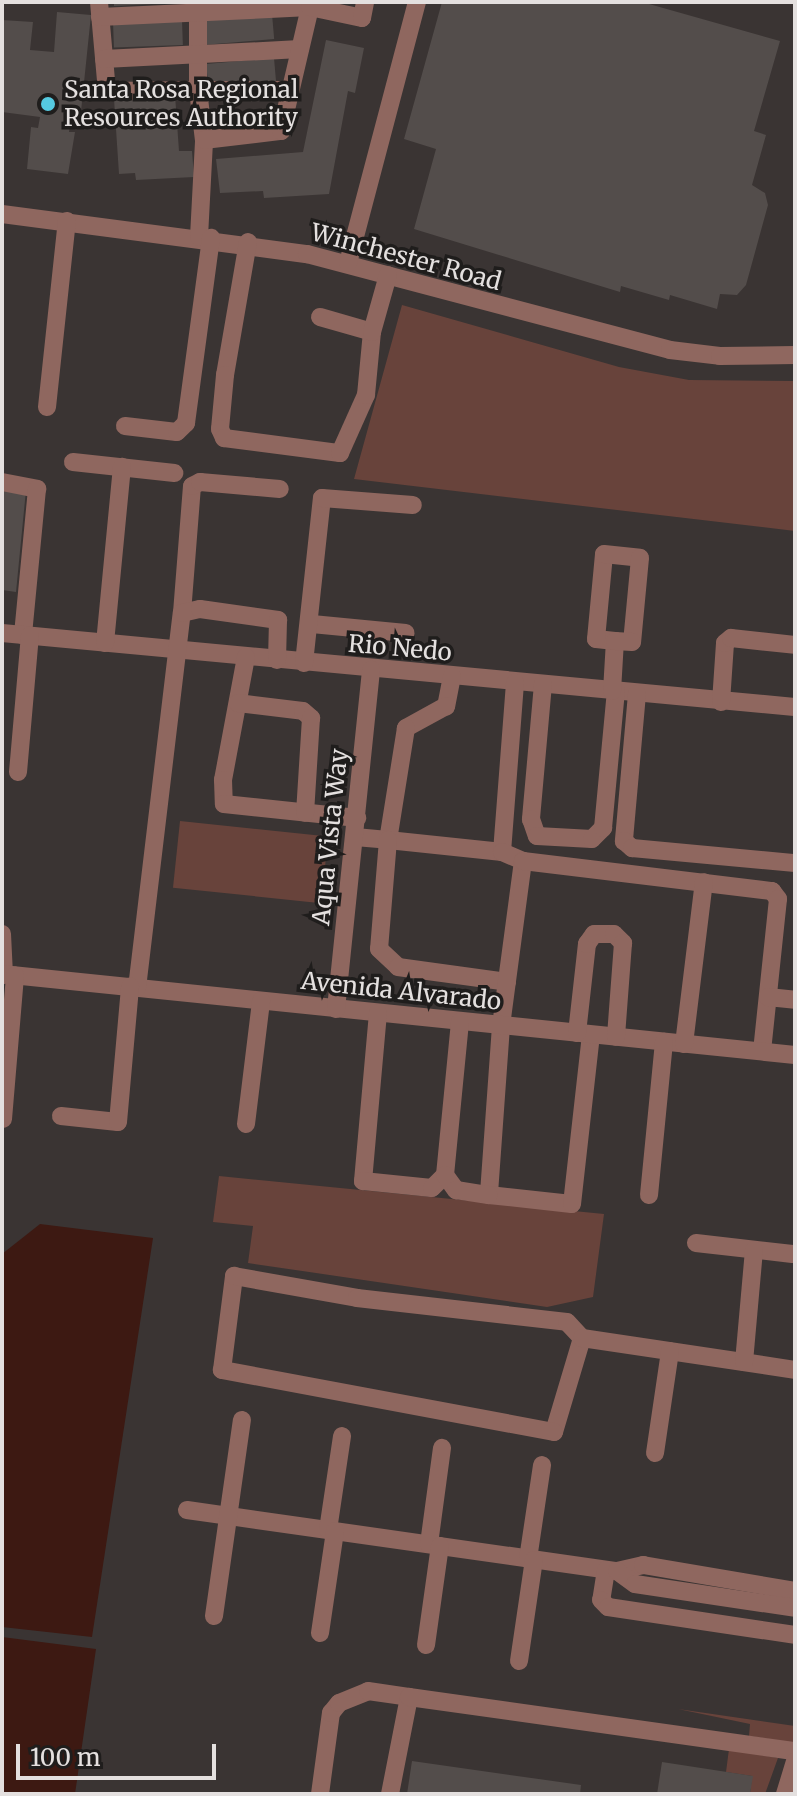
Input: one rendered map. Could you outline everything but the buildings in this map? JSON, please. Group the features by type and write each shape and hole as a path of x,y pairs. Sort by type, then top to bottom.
{"street":[{"path":"290,90 107,91 99,10 310,5 362,18 365,2"},
{"path":"348,263 417,2"},
{"path":"204,140 281,131 310,5"},
{"path":"125,426 177,432 186,423 205,238 204,140 198,90 198,6"},
{"path":"104,59 300,49"},
{"name":"Winchester Road","path":"2,214 248,242 348,263 670,350 742,357 795,355"},
{"path":"47,407 67,221"},
{"path":"248,242 225,375 220,429 224,438 340,453 366,395 372,332 388,275"},
{"path":"320,317 372,332"},
{"path":"73,462 174,473"},
{"path":"105,643 122,467"},
{"path":"2,482 37,489 18,772"},
{"path":"61,1116 118,1122 180,650 192,486 200,482 280,489"},
{"path":"304,663 312,624 322,498 413,505"},
{"path":"604,554 640,558 632,642 615,641 596,639 604,554"},
{"path":"182,613 200,609 278,620 277,660"},
{"path":"312,624 406,633"},
{"name":"Rio Nedo","path":"2,633 371,670 795,707"},
{"path":"721,702 725,643 731,638 795,645"},
{"path":"543,684 531,819 537,836 592,839 603,828 615,641"},
{"path":"246,657 224,804 357,818"},
{"name":"Aqua Vista Way","path":"336,1009 371,670"},
{"path":"452,676 446,706 406,728 388,840 379,949 398,967 507,982"},
{"path":"502,852 515,682"},
{"path":"637,694 624,841 632,848 795,863"},
{"path":"238,703 303,711 311,718 305,813"},
{"path":"355,837 502,852 523,861 769,890 778,899 762,1051"},
{"path":"489,1195 501,1026 523,861"},
{"path":"684,1044 704,882"},
{"path":"2,934 7,975 3,1119"},
{"path":"445,1175 456,1190 572,1204 587,944 594,934 614,934 623,943 616,1037"},
{"name":"Avenida Alvarado","path":"7,975 795,1055"},
{"path":"768,997 795,1000"},
{"path":"246,1124 261,1001"},
{"path":"378,1013 363,1181 432,1188 445,1175 460,1022"},
{"path":"649,1195 664,1042"},
{"path":"696,1243 792,1254"},
{"path":"744,1362 754,1250"},
{"path":"582,1338 554,1432 222,1370 234,1276 357,1298 567,1322 582,1338 795,1370"},
{"path":"655,1453 670,1351"},
{"path":"214,1616 242,1420"},
{"path":"320,1633 342,1436"},
{"path":"426,1645 442,1448"},
{"path":"519,1661 542,1465"},
{"path":"187,1510 612,1571 643,1565 795,1608"},
{"path":"612,1571 603,1605 795,1635"},
{"path":"718,1587 795,1591"},
{"path":"713,1623 718,1587"},
{"path":"320,1794 331,1713 339,1703 368,1691 795,1751"},
{"path":"390,1794 409,1697"},
{"path":"785,1794 795,1762"}],"shaded area":[{"path":"402,305 619,367 689,380 793,381 795,531 354,479"},
{"path":"180,821 328,837 321,903 173,888"},
{"path":"219,1176 604,1214 593,1297 547,1307 248,1263 253,1226 213,1222"},
{"path":"40,1224 153,1238 92,1637 2,1627 2,1254"},
{"path":"2,1637 96,1649 75,1794 2,1794"},
{"path":"678,1709 795,1726 795,1743 749,1736 750,1724"},
{"path":"729,1749 778,1758 765,1794 750,1794 752,1776 726,1772"}],"place":[{"name":"Santa Rosa Regional Resources Authority","path":"48,104"}]}
